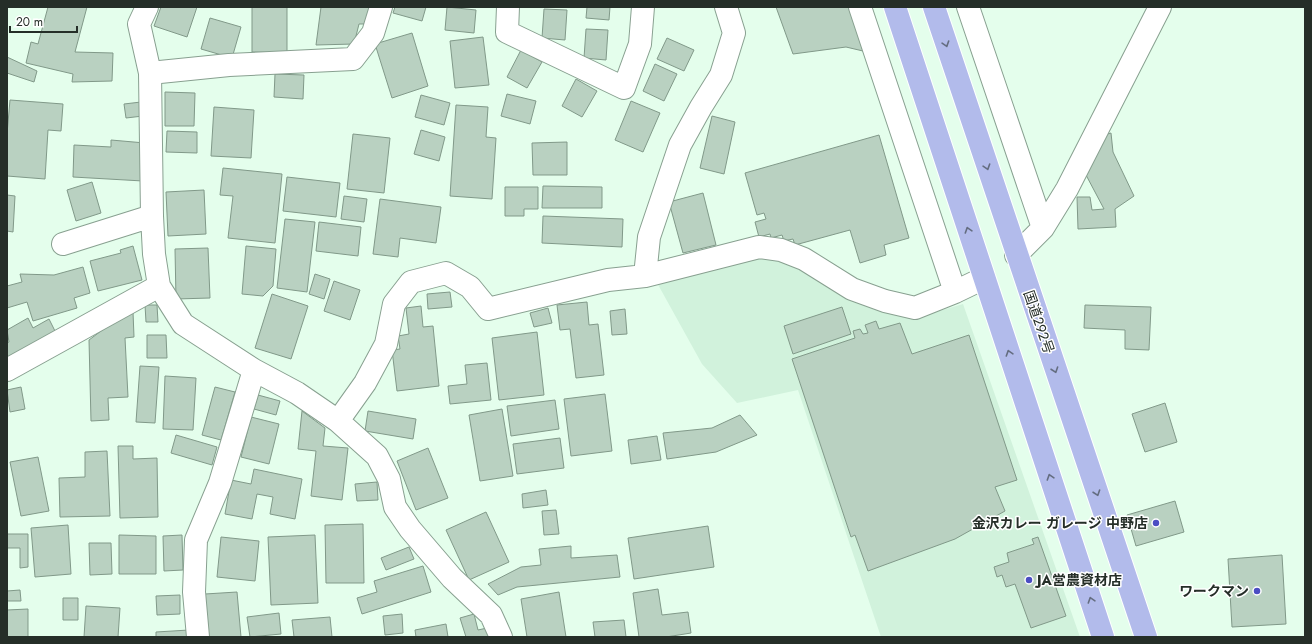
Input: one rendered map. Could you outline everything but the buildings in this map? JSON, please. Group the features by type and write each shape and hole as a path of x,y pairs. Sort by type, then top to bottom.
{"highway":[{"path":"895,7 1103,637"},
{"name":"国道292号","path":"934,7 1016,255 1146,637"}],"street":[{"path":"147,7 139,24 150,73 152,216 154,254 159,286 183,324 254,370 297,393 338,421 377,456 389,479 395,507 410,530 452,578 491,615 501,637"},
{"path":"150,73 229,65 353,58 373,33 381,7"},
{"path":"508,7 506,32 624,88 640,44 643,7"},
{"path":"645,276 649,237 680,146 700,107 721,75 734,33 726,7"},
{"path":"860,7 955,292"},
{"path":"968,7 1043,228"},
{"path":"1016,255 1043,228 1067,189 1160,7"},
{"path":"63,244 152,216"},
{"path":"338,421 366,383 386,344 394,304 412,282 446,272 470,286 488,309 608,280 645,276 759,247 781,250 804,259 852,289 885,301 915,308 955,292 984,278"},
{"path":"7,370 159,286"},
{"path":"198,637 194,592 196,540 220,483 254,370"}],"shaded area":[{"path":"753,256 786,261 922,316 963,304 1080,637 881,637 798,390 737,403 702,364 656,281"}],"place":[{"name":"金沢カレー ガレージ 中野店","path":"1156,523"},
{"name":"JA営農資材店","path":"1029,580"},
{"name":"ワークマン","path":"1257,591"}]}
